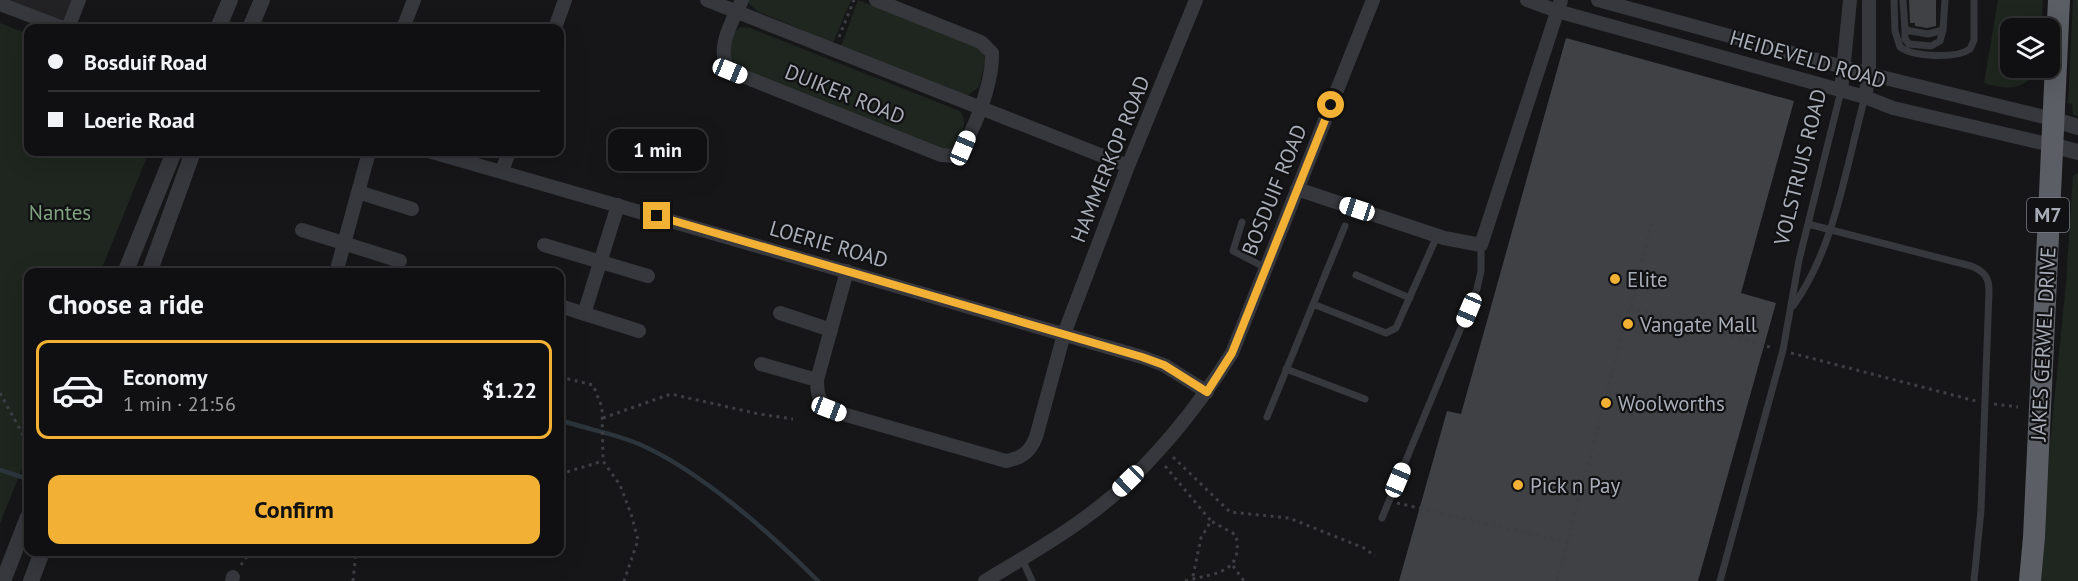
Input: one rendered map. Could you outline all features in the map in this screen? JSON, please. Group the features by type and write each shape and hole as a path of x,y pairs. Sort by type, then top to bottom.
{"highway":[{"name":"JAKES GERWEL DRIVE","path":"2030,581 2059,0"}],"street":[{"path":"70,24 79,0"},
{"path":"220,24 230,0"},
{"path":"252,24 262,0"},
{"path":"405,24 414,0"},
{"path":"556,24 565,0"},
{"name":"DUIKER ROAD","path":"707,0 739,6 979,108 1128,166"},
{"name":"DUIKER ROAD","path":"739,6 722,50 723,62 730,71 930,151 953,156 963,148 979,108 993,69 992,53 981,42 876,0"},
{"name":"HAMMERKOP ROAD","path":"817,380 817,395 822,404 829,409 1006,461 1019,459 1032,446 1064,334 1128,166 1196,0"},
{"name":"BOSDUIF ROAD","path":"985,581 1066,531 1114,495 1155,454 1207,392 1232,353 1373,0"},
{"name":"HEIDEVELD ROAD","path":"1527,0 1559,6 1865,97 1893,108 2078,152"},
{"name":"HEIDEVELD ROAD","path":"1598,0 1869,74 2078,127"},
{"name":"VOLSTRUIS ROAD","path":"1841,91 1850,0"},
{"name":"VOLSTRUIS ROAD","path":"1865,97 1869,74 1869,0"},
{"path":"0,3 53,24"},
{"path":"1297,189 1437,236 1480,245 1559,6"},
{"path":"127,268 172,156"},
{"path":"151,268 192,156"},
{"path":"337,268 368,156"},
{"name":"LOERIE ROAD","path":"447,156 1164,365 1207,392"},
{"path":"502,171 508,156"},
{"path":"358,192 411,209"},
{"path":"584,314 618,205"},
{"path":"302,230 400,261"},
{"path":"544,244 648,276"},
{"path":"760,364 817,380 847,271"},
{"path":"564,307 639,332"},
{"path":"780,313 831,330"},
{"path":"3,581 24,527"},
{"path":"31,581 40,556"}],"lane":[{"path":"1894,0 1895,31 1900,47 1916,54 1937,55 1960,54 1971,49 1974,40 1974,0"},
{"path":"1904,0 1905,39 1909,44 1926,46 1940,41 1945,0"},
{"path":"1905,30 1928,34 1943,30"},
{"name":"VOLSTRUIS ROAD","path":"1720,581 1783,350 1799,260 1841,91"},
{"name":"VOLSTRUIS ROAD","path":"1791,308 1817,267 1831,229 1865,97"},
{"path":"1242,222 1233,251 1266,268"},
{"path":"1808,224 1955,261 1979,269 1988,278 1986,404 1981,510 1974,581"},
{"path":"1267,417 1345,226"},
{"path":"1313,304 1386,333 1396,328 1437,236"},
{"path":"1382,518 1478,288 1481,271 1480,245"},
{"path":"1356,276 1410,298"},
{"path":"1286,369 1365,399"},
{"path":"1022,559 1032,581"}],"path":[{"path":"836,45 854,0"},
{"path":"1557,581 1653,219"},
{"path":"1630,307 1986,404 2018,407"},
{"path":"564,378 593,385 602,407 603,461 620,485 632,514 638,540 624,581"},
{"path":"0,393 24,437"},
{"path":"603,418 671,394 759,414 793,419"},
{"path":"1173,457 1230,512 1289,518 1375,556"},
{"path":"564,473 603,461"},
{"path":"1165,466 1211,521 1236,536 1239,551 1232,565 1220,573 1185,581"},
{"path":"1389,502 1568,542"},
{"path":"1192,580 1200,538 1211,521"},
{"path":"353,581 356,556"},
{"path":"1232,565 1244,581"}],"shaded area":[{"path":"0,0 79,0 70,24 58,24"}],"green space":[{"path":"749,0 851,0 833,43 757,11 749,4"},
{"path":"858,0 979,47 986,59 979,87 968,95 959,93 841,46"},
{"path":"1998,0 2043,0 2042,18 2000,18 2000,78 2031,78 2015,87 2000,87 1984,83"},
{"path":"2073,0 2078,0 2078,116 2073,115 2072,104 2068,103"},
{"name":"Nantes","path":"0,23 24,32 24,156 147,156 102,268 24,268 24,463 0,524"},
{"path":"741,27 750,28 960,111 964,122 962,134 956,144 947,151 734,67 727,52 735,31"},
{"path":"2078,173 2078,581 2041,581 2050,443 2066,283 2073,176"}],"building":[{"path":"1909,0 1936,0 1936,26 1927,28 1910,23"},
{"name":"Vangate Mall","path":"1566,38 1794,101 1741,293 1776,303 1698,581 1399,581 1447,411 1461,414"}],"waterway":[{"path":"564,421 639,444 686,470 757,524 818,581"},
{"path":"0,470 24,478"}],"place":[{"name":"Elite","path":"1615,279"},
{"name":"Vangate Mall","path":"1628,324"},
{"name":"Woolworths","path":"1606,403"},
{"name":"Pick n Pay","path":"1518,485"}],"route":[{"path":"657,216 1142,357 1164,365 1207,392 1232,353 1331,105"}]}
